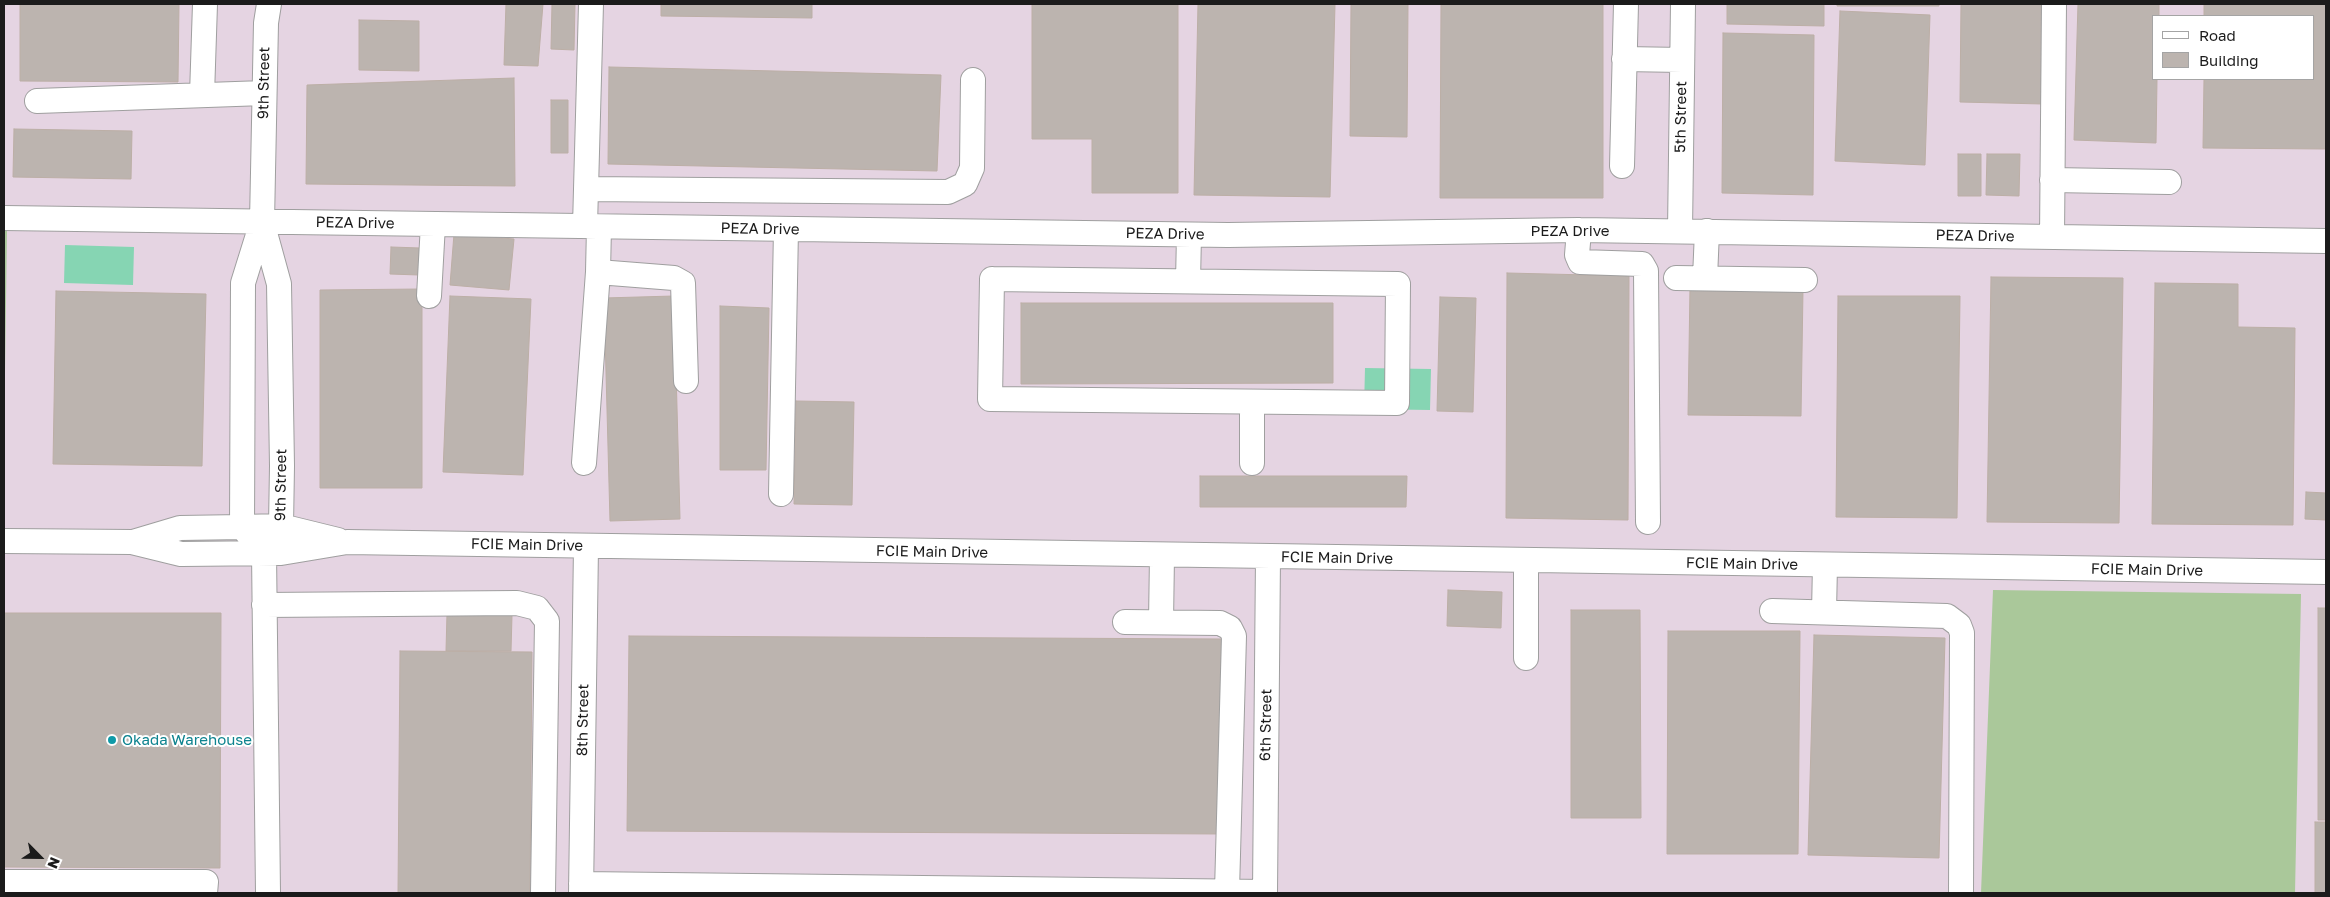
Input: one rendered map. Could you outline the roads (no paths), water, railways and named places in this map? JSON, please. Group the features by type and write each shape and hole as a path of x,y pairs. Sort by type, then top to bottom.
{"street":[{"path":"202,96 205,4"},
{"name":"9th Street","path":"264,553 281,526 279,284 262,222 266,23 269,4"},
{"path":"584,463 598,272 586,190 591,4"},
{"path":"1622,166 1626,4"},
{"name":"5th Street","path":"1680,231 1682,4"},
{"path":"2052,237 2054,4"},
{"path":"1624,59 1682,60"},
{"path":"586,190 948,192 965,184 972,168 973,80"},
{"path":"37,101 264,94"},
{"path":"2052,180 2169,182"},
{"name":"PEZA Drive","path":"4,218 1189,235 1579,230 2326,241"},
{"name":"9th Street","path":"242,526 243,283 262,222"},
{"path":"430,296 433,224"},
{"path":"781,494 786,229"},
{"path":"1579,230 1578,255 1580,262 1642,264 1646,271 1648,522"},
{"path":"1705,278 1707,232"},
{"path":"1188,281 1189,235"},
{"path":"598,272 674,278 683,283 686,381"},
{"path":"1676,278 1805,280"},
{"path":"992,279 1188,281 1398,284 1397,404 990,399 992,279"},
{"path":"1252,402 1252,462"},
{"path":"242,526 264,553 268,893"},
{"name":"FCIE Main Drive","path":"132,542 180,528 281,526 348,542"},
{"name":"FCIE Main Drive","path":"4,541 132,542 182,554 281,553 348,542 1162,556 2326,572"},
{"name":"8th Street","path":"581,888 586,546"},
{"path":"1161,622 1162,556"},
{"name":"6th Street","path":"1265,892 1268,557"},
{"path":"1526,561 1526,658"},
{"path":"1824,612 1825,565"},
{"path":"264,605 517,603 537,608 547,621 543,893"},
{"path":"1772,611 1947,616 1959,625 1962,633 1961,893"},
{"path":"1125,622 1220,624 1230,628 1234,636 1227,891"},
{"path":"4,882 206,882 206,893"},
{"path":"581,888 1265,892"}],"place":[{"name":"Okada Warehouse","path":"112,740"}]}
